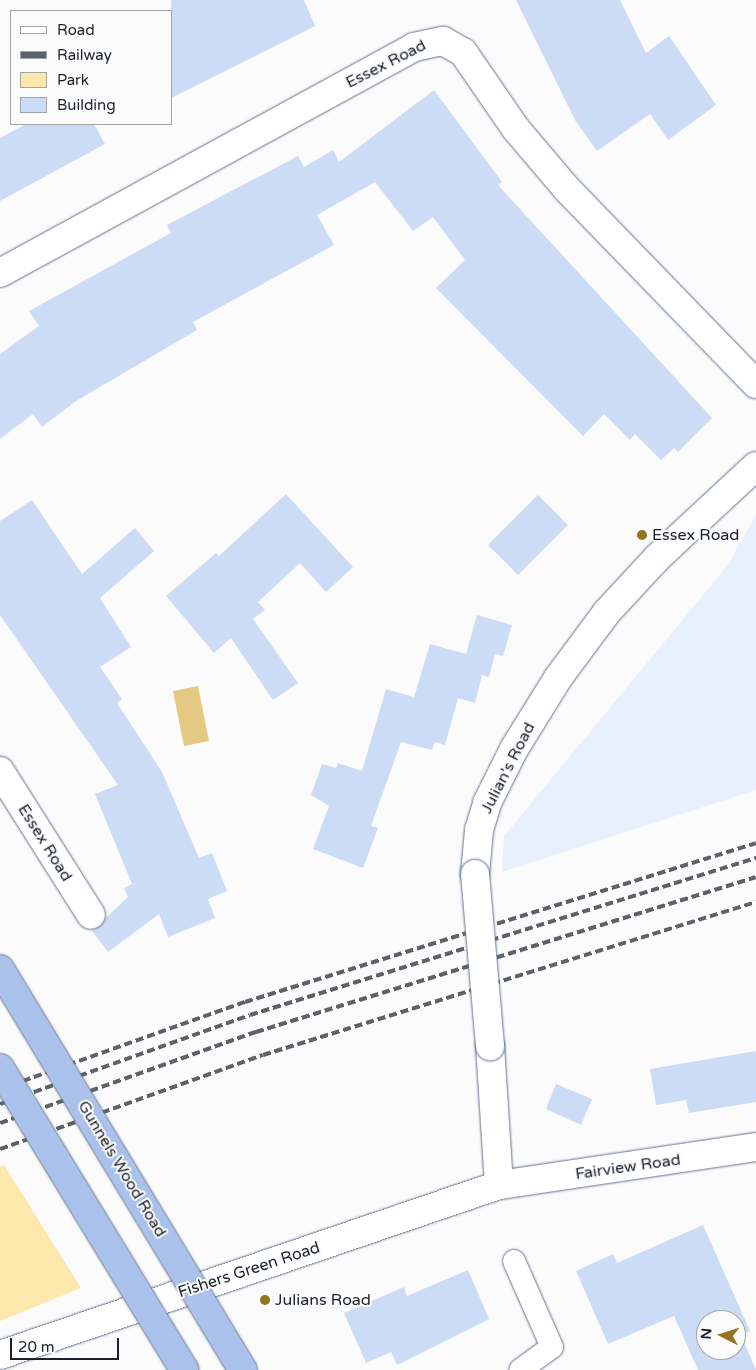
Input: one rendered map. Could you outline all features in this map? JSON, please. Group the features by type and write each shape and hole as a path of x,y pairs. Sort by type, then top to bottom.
{"main road":[{"name":"Gunnels Wood Road","path":"0,969 244,1370"},
{"path":"0,1068 184,1370"}],"street":[{"name":"Essex Road","path":"0,273 414,47 444,41 463,52 516,129 566,188 756,384"},
{"name":"Julian's Road","path":"499,1185 490,1046 475,874 479,830 487,803 514,749 558,678 607,612 657,558 756,466"},
{"name":"Essex Road","path":"0,771 91,915"},
{"name":"Fairview Road","path":"499,1185 756,1147"},
{"name":"Fishers Green Road","path":"0,1355 499,1185"}],"lane":[{"path":"514,1261 552,1347 520,1370"}],"shaded area":[{"path":"756,515 756,790 502,872 504,836 727,566"},
{"path":"198,686 209,741 184,746 173,691"}],"green space":[{"path":"4,1165 81,1288 0,1321 0,1166"}],"building":[{"path":"171,0 304,0 315,26 172,98"},
{"path":"516,0 620,0 646,53 669,36 716,105 668,140 650,114 597,151 575,120"},
{"path":"434,90 502,182 498,185 712,418 678,452 674,448 661,460 635,434 630,440 604,414 583,436 436,288 465,260 433,217 413,231 375,182 317,215 334,245 193,322 197,330 76,401 42,427 33,414 0,439 0,354 39,326 29,311 171,233 167,225 298,156 304,167 333,150 339,162"},
{"path":"24,125 95,125 105,144 0,201 0,138"},
{"path":"286,494 353,567 326,592 300,563 258,602 265,610 253,619 298,683 273,700 231,638 214,653 166,596 216,553 219,556"},
{"path":"538,495 568,525 518,575 488,545"},
{"path":"32,500 82,574 135,528 154,551 100,598 131,647 100,667 122,699 117,703 162,772 199,858 212,853 227,891 208,899 215,918 168,937 159,914 108,952 92,931 128,897 124,888 132,884 95,794 118,785 0,615 0,521"},
{"path":"477,615 512,625 503,656 495,654 489,677 482,675 475,703 458,698 445,745 435,742 432,750 401,742 371,826 378,828 363,868 313,849 329,806 311,795 322,764 336,768 338,763 362,771 386,689 414,697 430,644 466,654"},
{"path":"756,1051 756,1102 689,1113 686,1100 656,1105 650,1069"},
{"path":"556,1084 592,1099 581,1125 546,1109"},
{"path":"703,1225 741,1310 696,1310 696,1360 746,1360 746,1347 756,1370 698,1370 674,1316 608,1344 576,1271 613,1254 617,1263"},
{"path":"468,1270 489,1319 397,1365 391,1352 366,1363 344,1313 404,1287 407,1296"},
{"path":"746,1322 750,1331 746,1333"}],"railway":[{"path":"0,1089 245,1002 756,843"},
{"path":"0,1104 250,1015 756,858"},
{"path":"0,1123 256,1032 756,877"},
{"path":"0,1149 263,1055 756,902"}],"place":[{"name":"Essex Road","path":"642,535"},
{"name":"Julians Road","path":"265,1300"}]}
